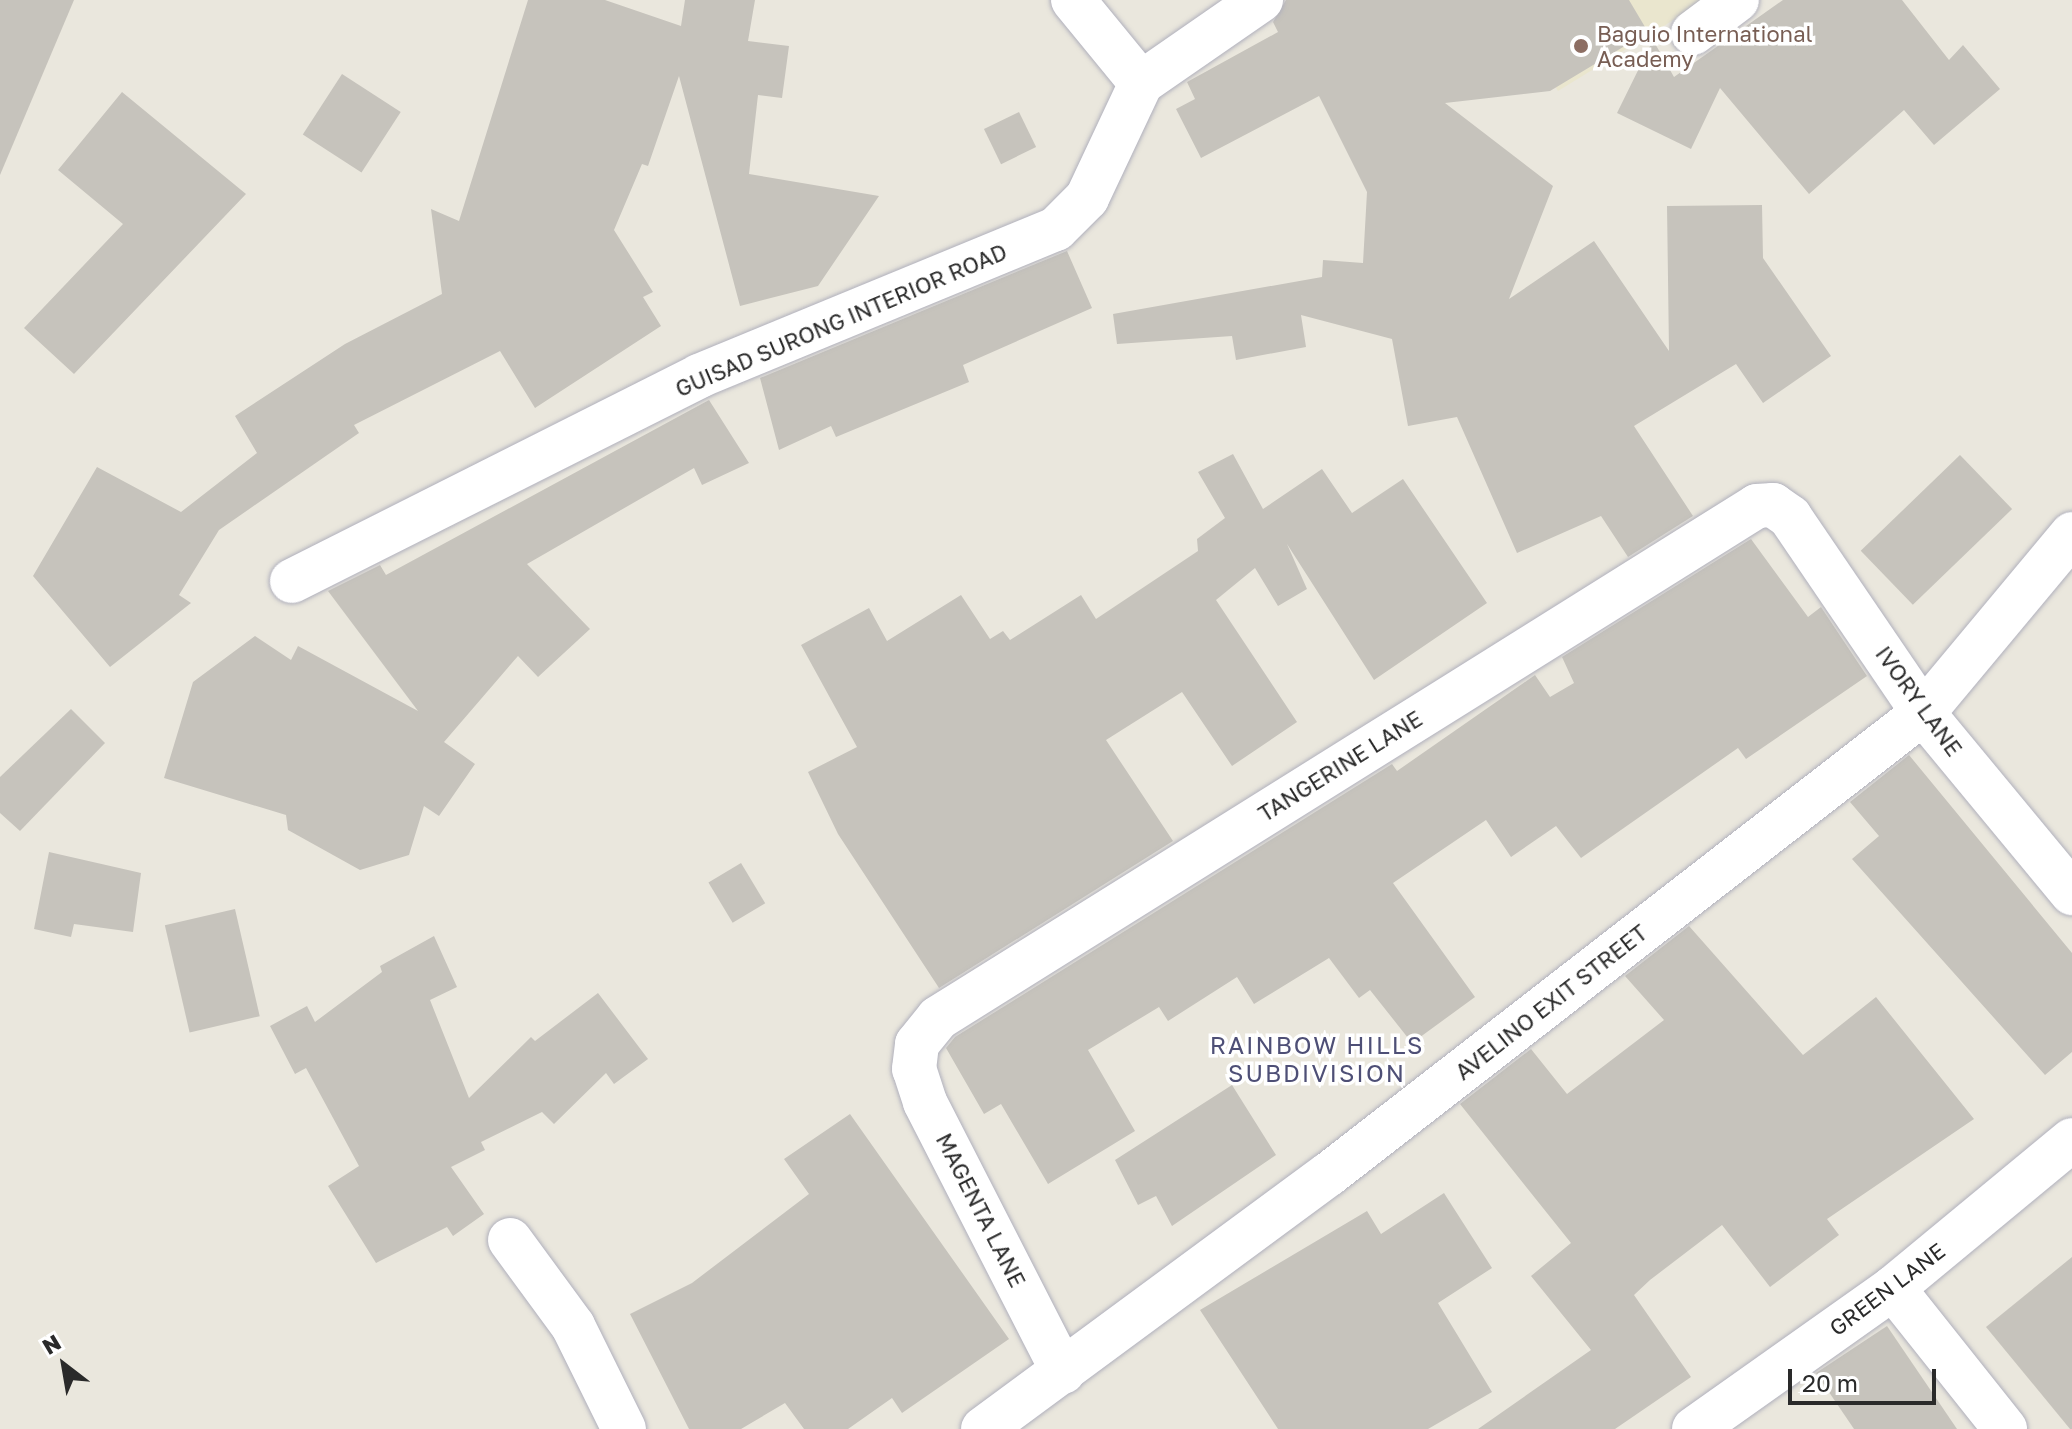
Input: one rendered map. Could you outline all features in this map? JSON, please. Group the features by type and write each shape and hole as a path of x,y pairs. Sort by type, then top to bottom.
{"street":[{"path":"1073,0 1141,83 1261,0"},
{"path":"1693,33 1737,0"},
{"name":"GUISAD SURONG INTERIOR ROAD","path":"292,581 699,376 1056,229 1087,198 1141,83"},
{"name":"IVORY LANE","path":"1773,505 1804,536 1923,713 2072,893"},
{"name":"TANGERINE LANE","path":"917,1044 938,1018 1739,515 1773,505"},
{"name":"AVELINO EXIT STREET","path":"983,1429 1063,1372 1923,713 2072,534"},
{"name":"MAGENTA LANE","path":"917,1044 914,1069 925,1102 1063,1372"},
{"name":"GREEN LANE","path":"1694,1429 1893,1288 2072,1140"},
{"path":"510,1240 573,1326 624,1429"},
{"path":"1893,1288 2005,1429"}],"shaded area":[{"name":"Baguio International Academy","path":"1502,0 1706,0 1558,91"}],"building":[{"path":"0,0 74,0 0,175"},
{"path":"528,0 605,0 681,26 685,0 755,0 748,41 789,46 782,98 758,95 749,174 879,196 818,286 740,306 679,76 648,166 642,164 614,230 653,292 643,297 661,326 535,408 500,351 354,425 359,433 219,530 179,595 191,603 110,667 33,576 97,467 181,512 257,453 235,416 345,344 442,294 431,209 459,221"},
{"path":"1286,0 1629,0 1648,32 1550,91 1445,103 1553,186 1509,299 1594,241 1669,351 1667,206 1762,205 1763,258 1831,356 1763,403 1736,364 1634,426 1693,516 1628,557 1601,516 1517,553 1457,417 1408,426 1392,339 1301,315 1306,347 1236,360 1232,336 1117,344 1113,314 1322,277 1323,260 1363,263 1367,192 1319,96 1201,158 1176,109 1195,99 1187,82 1278,32 1273,22"},
{"path":"1783,0 1902,0 1949,60 1963,45 2000,89 1934,145 1904,110 1809,194 1720,88 1691,149 1617,113 1653,40 1674,77"},
{"path":"342,74 401,112 361,173 303,134"},
{"path":"122,92 246,194 74,374 24,328 123,224 58,170"},
{"path":"1019,112 1036,147 1001,164 984,129"},
{"path":"1067,251 1092,308 963,365 969,382 836,437 831,426 779,450 760,378"},
{"path":"709,400 749,463 702,485 694,468 527,564 590,629 538,677 518,656 444,742 475,764 439,816 424,806 409,855 360,870 288,830 286,815 164,778 193,682 255,636 291,660 298,646 418,711 328,591 380,565 386,575"},
{"path":"1233,454 1263,509 1322,469 1352,513 1403,479 1487,603 1374,680 1287,544 1307,589 1278,606 1255,568 1216,600 1297,722 1232,766 1182,692 1106,740 1173,841 939,988 838,834 808,772 857,747 801,645 869,608 887,641 961,595 990,639 1003,631 1010,640 1081,595 1096,619 1198,551 1197,539 1225,518 1198,472"},
{"path":"1960,455 2012,509 1913,605 1861,551"},
{"path":"1751,539 1808,617 1821,607 1867,676 1746,759 1738,748 1581,858 1556,826 1511,857 1486,820 1393,883 1475,997 1412,1043 1370,990 1359,998 1329,958 1254,1004 1237,977 1168,1021 1159,1007 1088,1050 1135,1131 1048,1184 1001,1104 984,1114 946,1048 955,1037 1392,764 1397,771 1535,675 1550,697 1574,683 1562,657"},
{"path":"71,709 105,743 20,831 0,813 0,777"},
{"path":"1909,755 2072,953 2072,1052 2045,1075 1852,859 1879,836 1850,802"},
{"path":"49,852 141,873 133,932 74,924 71,937 34,929"},
{"path":"741,863 765,903 733,923 708,883"},
{"path":"235,909 260,1016 190,1032 165,925"},
{"path":"1689,926 1803,1055 1876,997 1974,1119 1827,1219 1839,1235 1770,1287 1722,1225 1650,1280 1634,1295 1691,1377 1615,1429 1478,1429 1591,1350 1531,1276 1571,1243 1460,1104 1531,1049 1567,1094 1664,1020 1625,976"},
{"path":"434,936 457,987 430,1000 469,1098 531,1037 535,1041 598,993 648,1059 614,1084 606,1073 554,1124 542,1112 481,1142 485,1150 451,1167 484,1214 453,1236 447,1227 376,1263 328,1186 359,1166 306,1068 295,1074 270,1026 307,1006 315,1022 382,972 380,966"},
{"path":"1232,1085 1276,1155 1172,1226 1156,1196 1138,1205 1115,1160"},
{"path":"850,1114 1009,1339 902,1413 892,1398 848,1429 804,1429 785,1403 741,1429 689,1429 630,1314 692,1283 809,1194 784,1159"},
{"path":"1444,1193 1492,1268 1438,1303 1492,1392 1428,1429 1278,1429 1200,1310 1367,1211 1381,1234"},
{"path":"2072,1257 2072,1429 2070,1429 1986,1327"},
{"path":"1887,1326 1957,1429 1854,1429 1816,1373"}],"place":[{"name":"Baguio International Academy","path":"1581,46"}],"district":[{"name":"RAINBOW HILLS SUBDIVISION","path":"1317,1059"}]}
